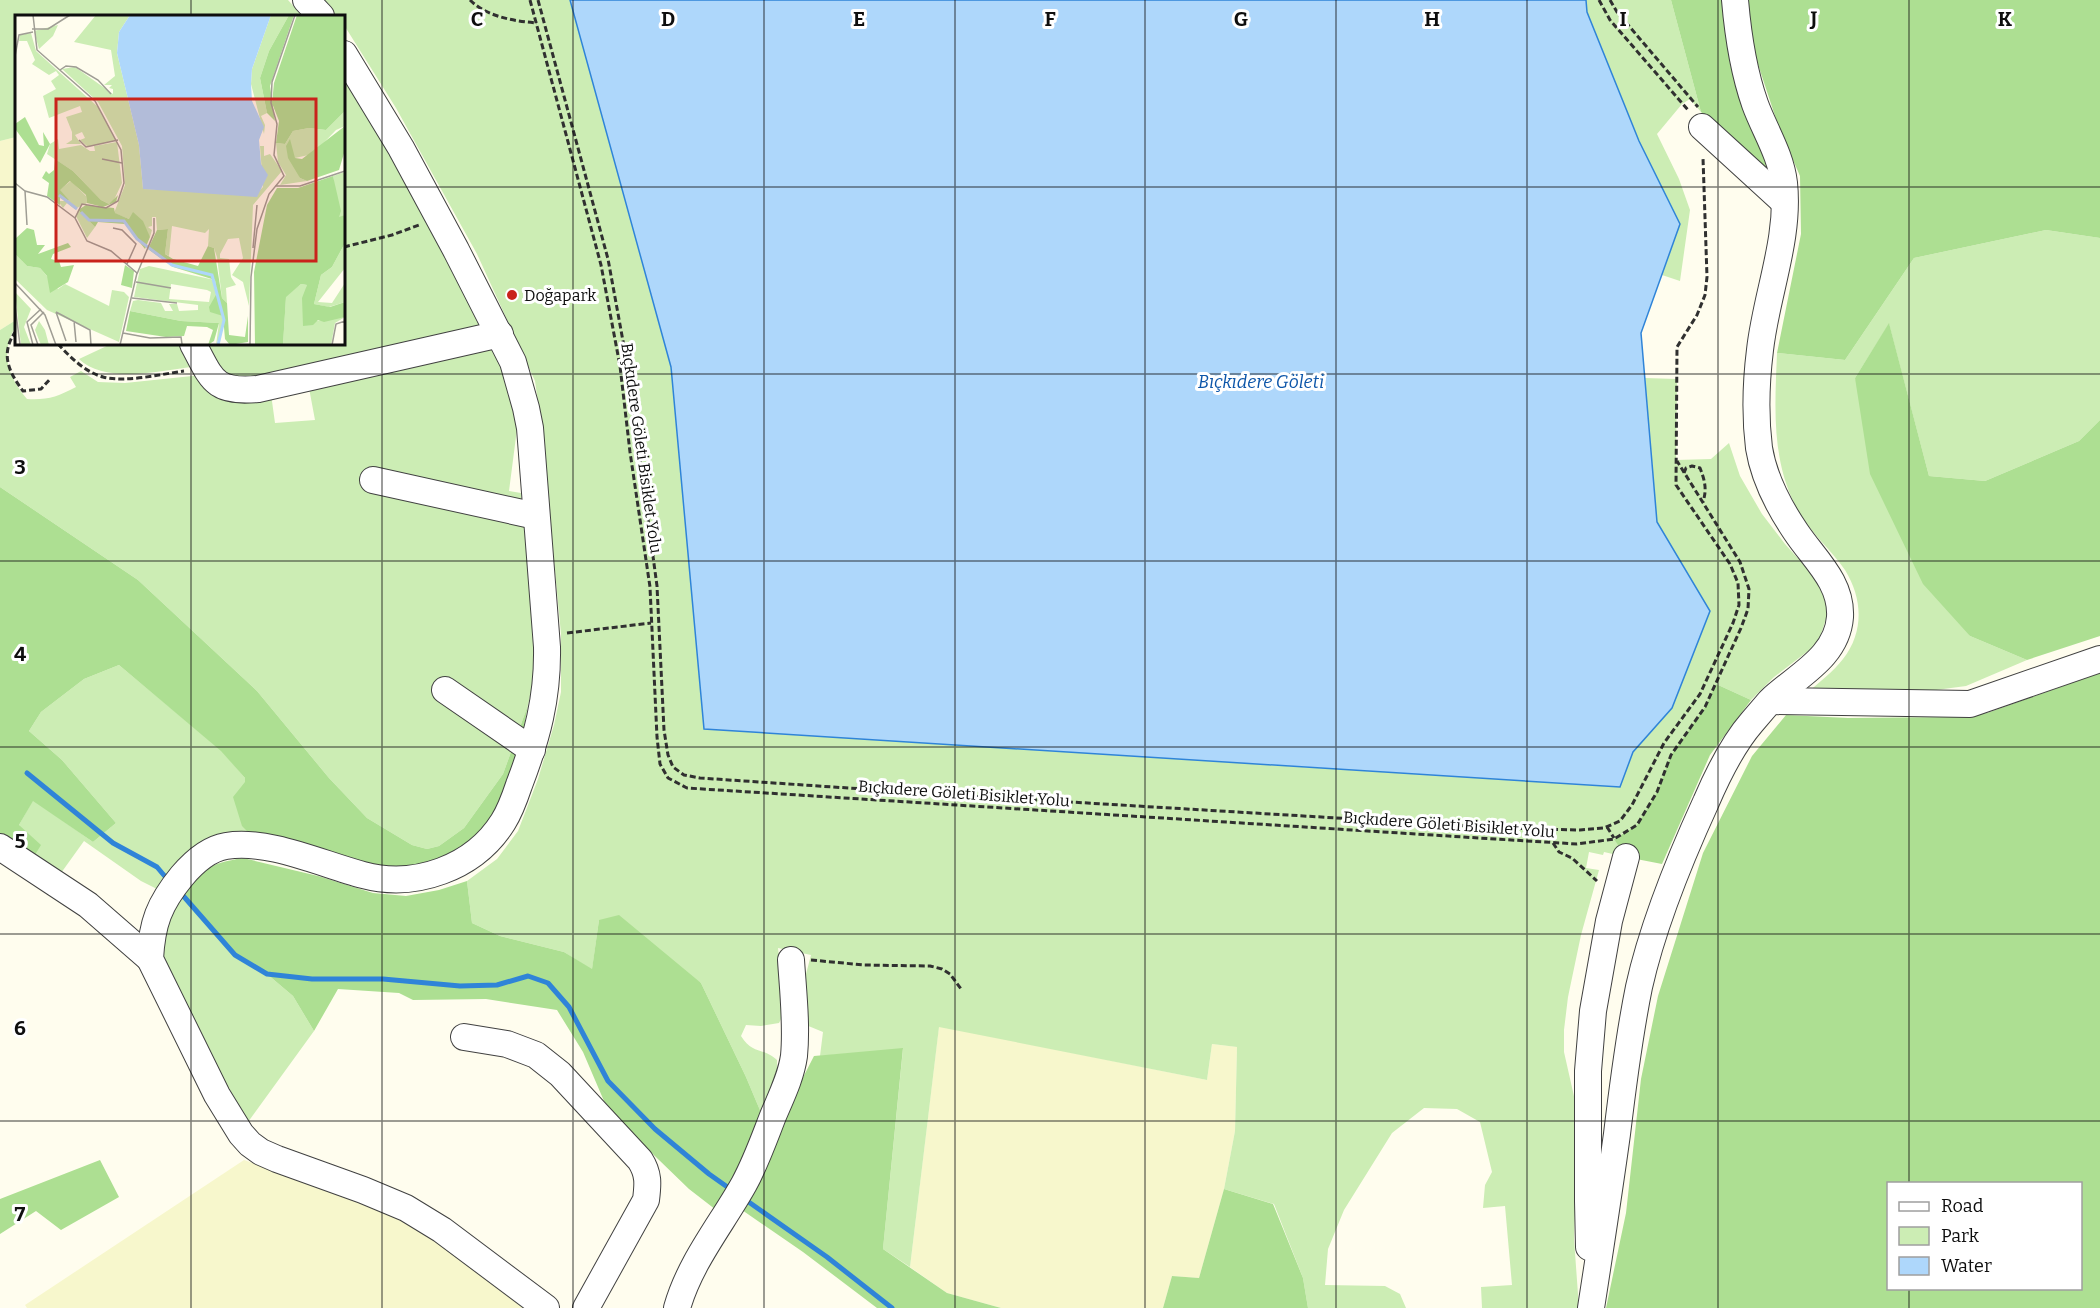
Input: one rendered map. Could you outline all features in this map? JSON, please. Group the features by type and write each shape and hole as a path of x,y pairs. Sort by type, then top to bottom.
{"street":[{"path":"306,0 320,15"},
{"path":"1592,1302 1627,1050 1652,939 1682,858 1722,767 1748,727 1771,701 1825,654 1835,637 1840,619 1839,600 1834,584 1777,503 1760,450 1756,405 1760,349 1781,240 1784,181 1780,165 1754,102 1745,70 1735,0"},
{"path":"150,959 151,937 155,921 167,894 192,864 211,851 224,846 239,845 274,849 366,876 387,879 406,879 445,871 464,861 502,822 515,796 541,717 547,678 546,636 530,428 513,362 401,148 345,56"},
{"path":"1701,119 1784,202"},
{"path":"194,345 212,379 235,390 258,389 500,334"},
{"path":"373,480 536,516"},
{"path":"1771,701 1970,704 2100,659"},
{"path":"445,690 532,750"},
{"path":"0,847 88,905 150,959 217,1095 241,1134 250,1144 277,1159 406,1208 442,1230 546,1308"},
{"path":"1592,1302 1588,1201 1588,1071 1593,1011 1609,921 1626,857"},
{"path":"677,1308 699,1257 738,1194 788,1079 794,1057 795,1034 791,960"},
{"path":"464,1037 507,1044 536,1055 560,1074 647,1170 646,1200 586,1308"}],"path":[{"path":"470,0 495,15 537,23"},
{"name":"Bıçkıdere Göleti Bisiklet Yolu","path":"530,0 576,167 605,287 620,366 650,587 660,764 669,778 687,788 1577,844 1614,838 1637,825 1657,792 1671,755 1705,707 1748,609 1749,589 1740,562 1676,460"},
{"path":"538,0 610,270 627,363 657,586 664,730 668,755 673,767 684,775 700,778 914,793 1504,828 1580,830 1604,828 1620,821 1632,805 1665,743 1700,694 1739,605 1738,583 1730,564 1676,485 1677,347 1697,315 1705,295 1707,277 1701,119 1610,0"},
{"path":"1599,0 1610,20 1701,119"},
{"path":"345,247 392,235 439,218"},
{"path":"15,332 7,344 4,357 12,376 23,392 41,388 51,378"},
{"path":"59,345 71,358 104,378 126,378 207,369"},
{"path":"1684,473 1686,468 1692,466 1700,468 1705,480 1706,492 1703,502"},
{"path":"546,636 651,622"},
{"path":"1553,842 1559,852 1572,858 1596,881 1617,891"},
{"path":"791,960 884,966 930,966 950,974 962,988"}],"green space":[{"path":"0,0 288,0 301,15 15,15 15,137 0,141"},
{"path":"322,0 571,0 671,367 704,729 1619,787 1633,752 1672,708 1710,611 1657,522 1645,378 1677,379 1676,460 1711,459 1729,443 1740,476 1762,514 1821,584 1828,613 1820,637 1812,648 1774,677 1751,700 1716,684 1705,707 1671,755 1657,792 1637,825 1614,838 1626,857 1604,852 1603,855 1589,852 1586,868 1599,870 1581,935 1568,997 1564,1030 1564,1052 1578,1114 1574,1239 1579,1308 1482,1308 1481,1287 1512,1285 1505,1206 1483,1208 1485,1185 1492,1172 1480,1122 1457,1109 1424,1108 1392,1133 1344,1210 1328,1249 1325,1285 1385,1286 1400,1294 1406,1308 1308,1308 1303,1278 1274,1204 1224,1189 1235,1131 1237,1047 1212,1044 1207,1080 939,1027 910,1267 883,1249 903,1049 820,1056 823,1032 806,1025 801,993 811,955 778,948 785,1011 779,1023 761,1026 746,1025 741,1036 754,1049 767,1053 777,1060 777,1070 762,1115 701,983 599,920 592,970 564,952 500,936 472,923 467,881 497,859 518,831 538,779 561,692 561,634 535,381 477,254 396,108 345,27 345,15 336,15"},
{"path":"1586,0 1671,0 1701,112 1690,99 1682,104 1657,134 1679,179 1690,210 1680,281 1662,275 1679,224 1639,141 1587,12"},
{"path":"1671,0 1723,0 1730,64 1743,107 1772,174 1701,112"},
{"path":"1747,0 2100,0 2100,238 2046,230 1914,258 1845,360 1777,353 1801,234 1800,176 1779,128 1747,31"},
{"path":"345,75 398,166 486,331 228,382 204,345 345,345"},
{"path":"15,137 15,321 0,330 0,141"},
{"path":"2046,230 2100,238 2100,420 2079,441 1985,481 1929,476 1889,324 1855,378 1970,636 2027,660 1966,686 1906,694 1806,694 1835,668 1850,649 1858,627 1859,615 1855,592 1845,570 1806,523 1787,487 1776,431 1777,353 1845,360 1914,258"},
{"path":"15,321 15,328 8,345 8,364 15,381 27,399 52,397 76,387 70,377 81,371 98,382 125,383 202,375 271,394 275,423 315,420 309,388 491,343 505,377 517,429 509,491 521,493 527,542 535,675 528,705 503,774 464,828 439,846 427,849 412,845 367,818 329,778 257,691 138,580 0,487 0,330"},
{"path":"1889,323 1929,476 1985,481 2079,441 2100,420 2100,636 2027,660 1970,636 1923,584 1870,474 1855,378"},
{"path":"109,345 185,345 198,366 120,374 90,367 79,359"},
{"path":"0,487 138,580 257,691 329,778 367,818 412,845 427,849 439,846 464,828 503,774 528,705 517,764 499,806 485,828 460,853 439,863 379,869 251,835 242,826 233,797 245,782 245,778 221,751 119,665 84,679 41,712 29,731 62,760 116,823 93,842 33,801 19,825 41,845 33,858 0,837"},
{"path":"119,665 222,751 245,778 251,835 157,889 141,881 84,841 61,873 33,858 19,825 33,800 93,842 116,823 62,760 29,731 41,712 84,679"},
{"path":"2100,673 2100,1308 1606,1308 1626,1213 1641,1079 1658,996 1703,853 1752,756 1786,715 1848,718 1953,717 1987,713"},
{"path":"1716,684 1751,700 1710,755 1662,864 1626,857 1614,839 1637,825 1657,792 1671,755 1705,707"},
{"path":"243,858 318,876 373,893 406,896 439,890 467,881 472,923 500,936 564,952 592,969 599,920 619,915 701,983 762,1115 720,1213 689,1189 629,1131 604,1101 583,1052 557,1010 486,999 413,1000 399,993 338,989 314,1031 293,996 267,974 235,955 181,894 207,868"},
{"path":"181,894 235,955 267,974 293,996 314,1031 248,1122 194,1026 165,966 162,947 164,924"},
{"path":"939,1026 1207,1080 1212,1044 1237,1047 1235,1131 1224,1189 1199,1278 1172,1276 1163,1308 1001,1308 947,1293 910,1267"},
{"path":"903,1048 883,1249 947,1293 1001,1308 877,1308 803,1252 742,1210 814,1056"},
{"path":"100,1160 119,1197 61,1230 36,1211 0,1234 0,1199"},
{"path":"244,1160 359,1198 427,1231 525,1308 27,1308 25,1305"},
{"path":"1224,1189 1273,1204 1303,1278 1308,1308 1163,1308 1172,1276 1199,1278"}],"water":[{"name":"Bıçkıdere Göleti","path":"570,0 1586,0 1587,12 1639,141 1680,224 1641,333 1657,522 1710,611 1672,708 1633,752 1620,787 704,729 671,367"}],"waterway":[{"path":"27,773 113,843 157,867 168,880"},
{"path":"179,891 235,955 267,974 312,979 383,979 460,986 497,985 528,976 548,983 569,1007 608,1081 655,1129 733,1191"},
{"path":"743,1198 827,1257 892,1308"}],"place":[{"name":"Doğapark","path":"512,295"}]}
